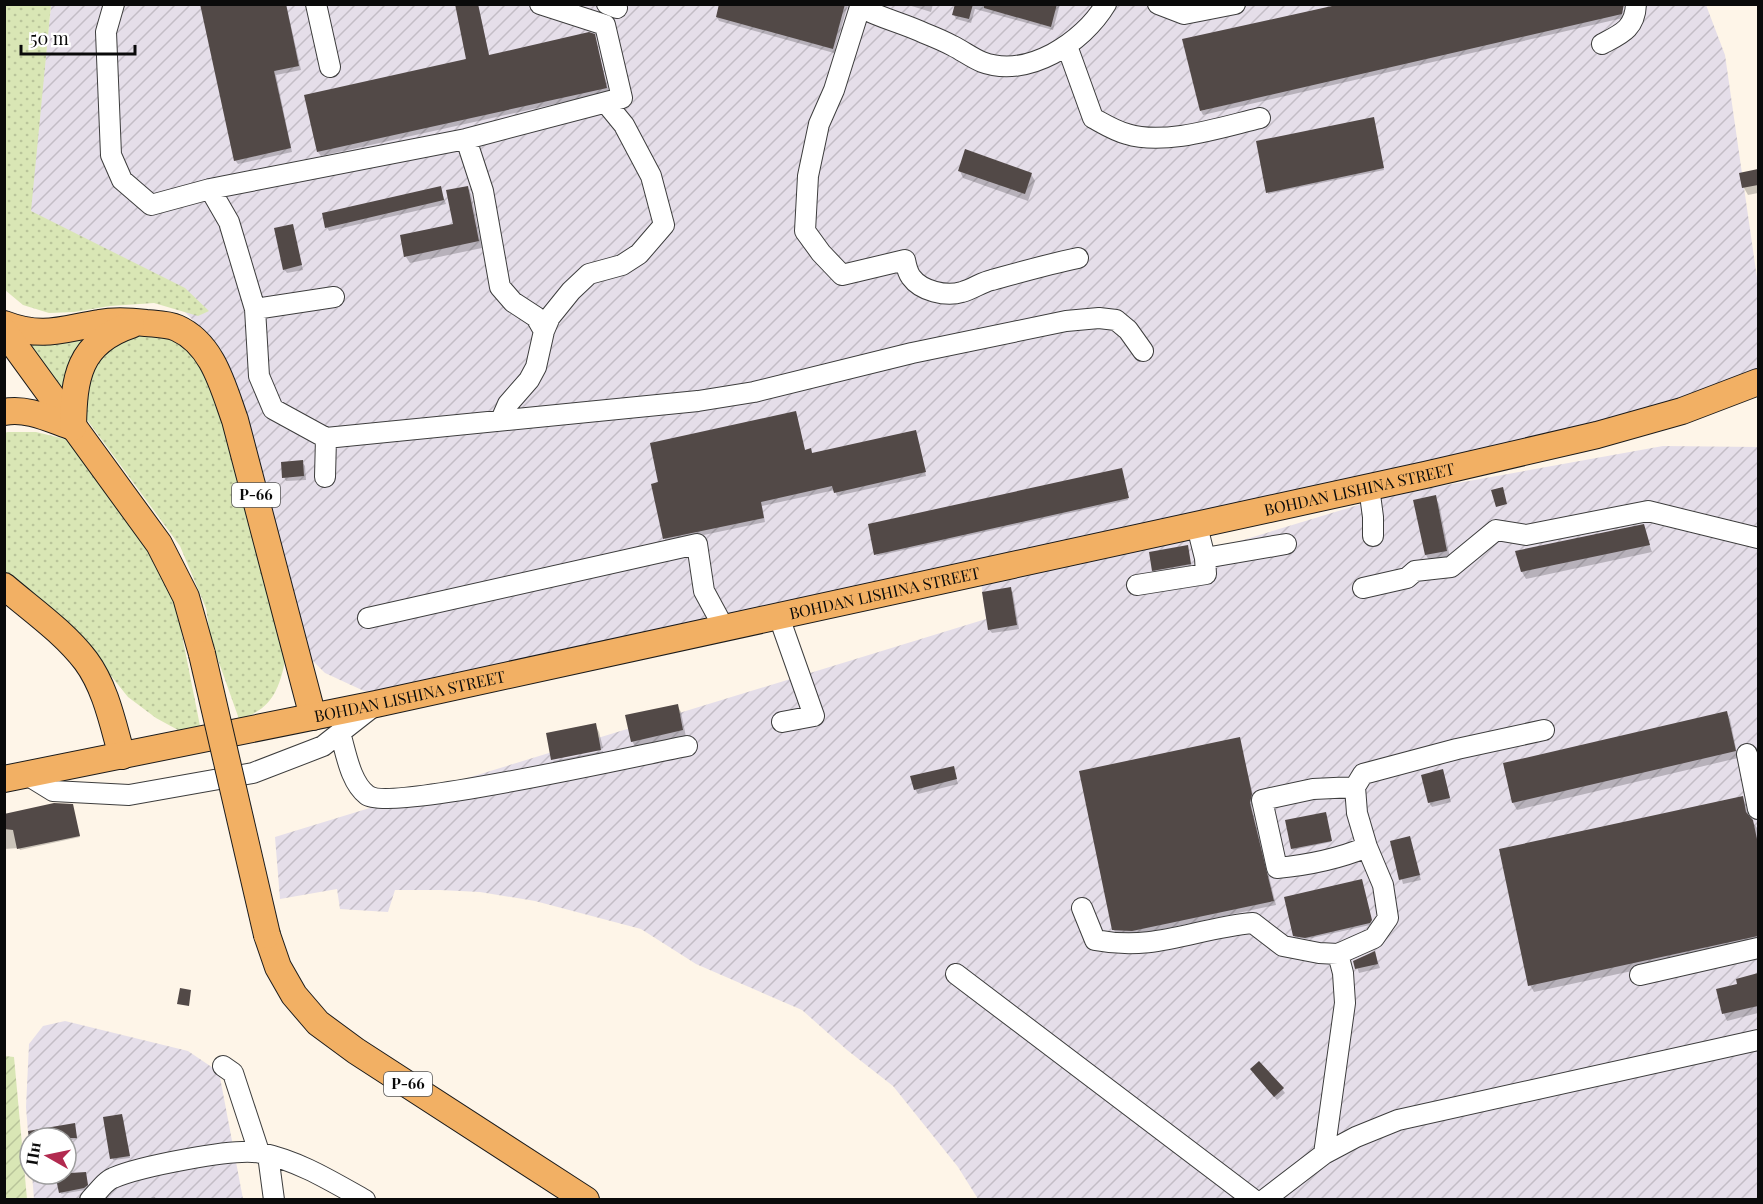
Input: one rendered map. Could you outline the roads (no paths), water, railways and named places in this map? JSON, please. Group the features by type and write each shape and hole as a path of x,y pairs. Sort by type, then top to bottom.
{"main road":[{"path":"4,324 19,329 50,333 101,322 139,322"},
{"path":"73,427 76,381 90,350 114,331 139,322"},
{"name":"Р-66","path":"139,322 176,328 192,337 218,372 236,420 312,717"},
{"path":"4,331 73,427"},
{"name":"BOHDAN LISHINA STREET","path":"16,777 312,717 1369,488 1607,432 1682,411 1758,382"},
{"path":"4,412 39,414 73,427"},
{"name":"Р-66","path":"73,427 159,544 186,597 202,654 267,934 278,967 294,995 318,1023 356,1051 585,1200"},
{"path":"4,586 87,662 107,706 122,756"}],"street":[{"path":"114,4 106,32 111,155 122,180 151,205 210,189 466,138 622,98 604,25 540,4"},
{"path":"316,4 330,67"},
{"path":"1078,258 990,280 963,292 947,295 923,287 911,277 905,260 842,275 821,254 805,231 810,160 819,124 834,90 860,6 953,46 982,62 1010,67 1055,53 1074,42 1106,4"},
{"path":"1158,4 1184,14 1235,4"},
{"path":"1602,44 1627,30 1635,14 1636,4"},
{"path":"1067,46 1093,118 1128,135 1171,136 1260,118"},
{"path":"501,420 508,404 529,380 536,367 544,331 550,317 571,291 589,274 622,265 639,254 664,225 651,176 624,125 606,103"},
{"path":"466,138 483,191 500,288 513,302 536,317 544,331"},
{"path":"210,189 229,222 255,309 259,376 273,409 326,438 698,401 754,392 912,353 1066,321 1099,318 1116,320 1128,330 1143,351"},
{"path":"255,309 334,297"},
{"path":"325,477 326,438"},
{"path":"1369,488 1373,536"},
{"path":"1363,588 1407,578 1415,571 1451,567 1496,530 1526,535 1648,511 1758,538"},
{"path":"1137,585 1206,574 1205,558 1197,526"},
{"path":"368,618 697,544 704,591 724,628"},
{"path":"1205,558 1286,544"},
{"path":"778,617 814,716 782,722"},
{"path":"16,777 53,791 129,795 253,773 323,746 340,733 368,705"},
{"path":"1082,908 1095,940 1141,944 1167,941 1235,924 1253,923 1284,946 1338,954 1374,938 1388,918 1383,885 1367,847 1357,813 1355,787 1363,774 1457,749 1544,730"},
{"path":"340,733 356,784 368,797 388,800 454,792 687,746"},
{"path":"1747,754 1758,809"},
{"path":"1355,787 1313,789 1262,800 1277,868 1304,866 1342,857 1367,847"},
{"path":"1640,975 1758,948"},
{"path":"1324,1154 1345,1003 1343,973 1338,954"},
{"path":"957,974 1254,1200"},
{"path":"1264,1200 1324,1154 1356,1137 1398,1120 1758,1040"},
{"path":"223,1066 233,1073 263,1154 274,1200"},
{"path":"90,1200 111,1178 165,1164 234,1153 263,1154 303,1166 365,1200"}]}
